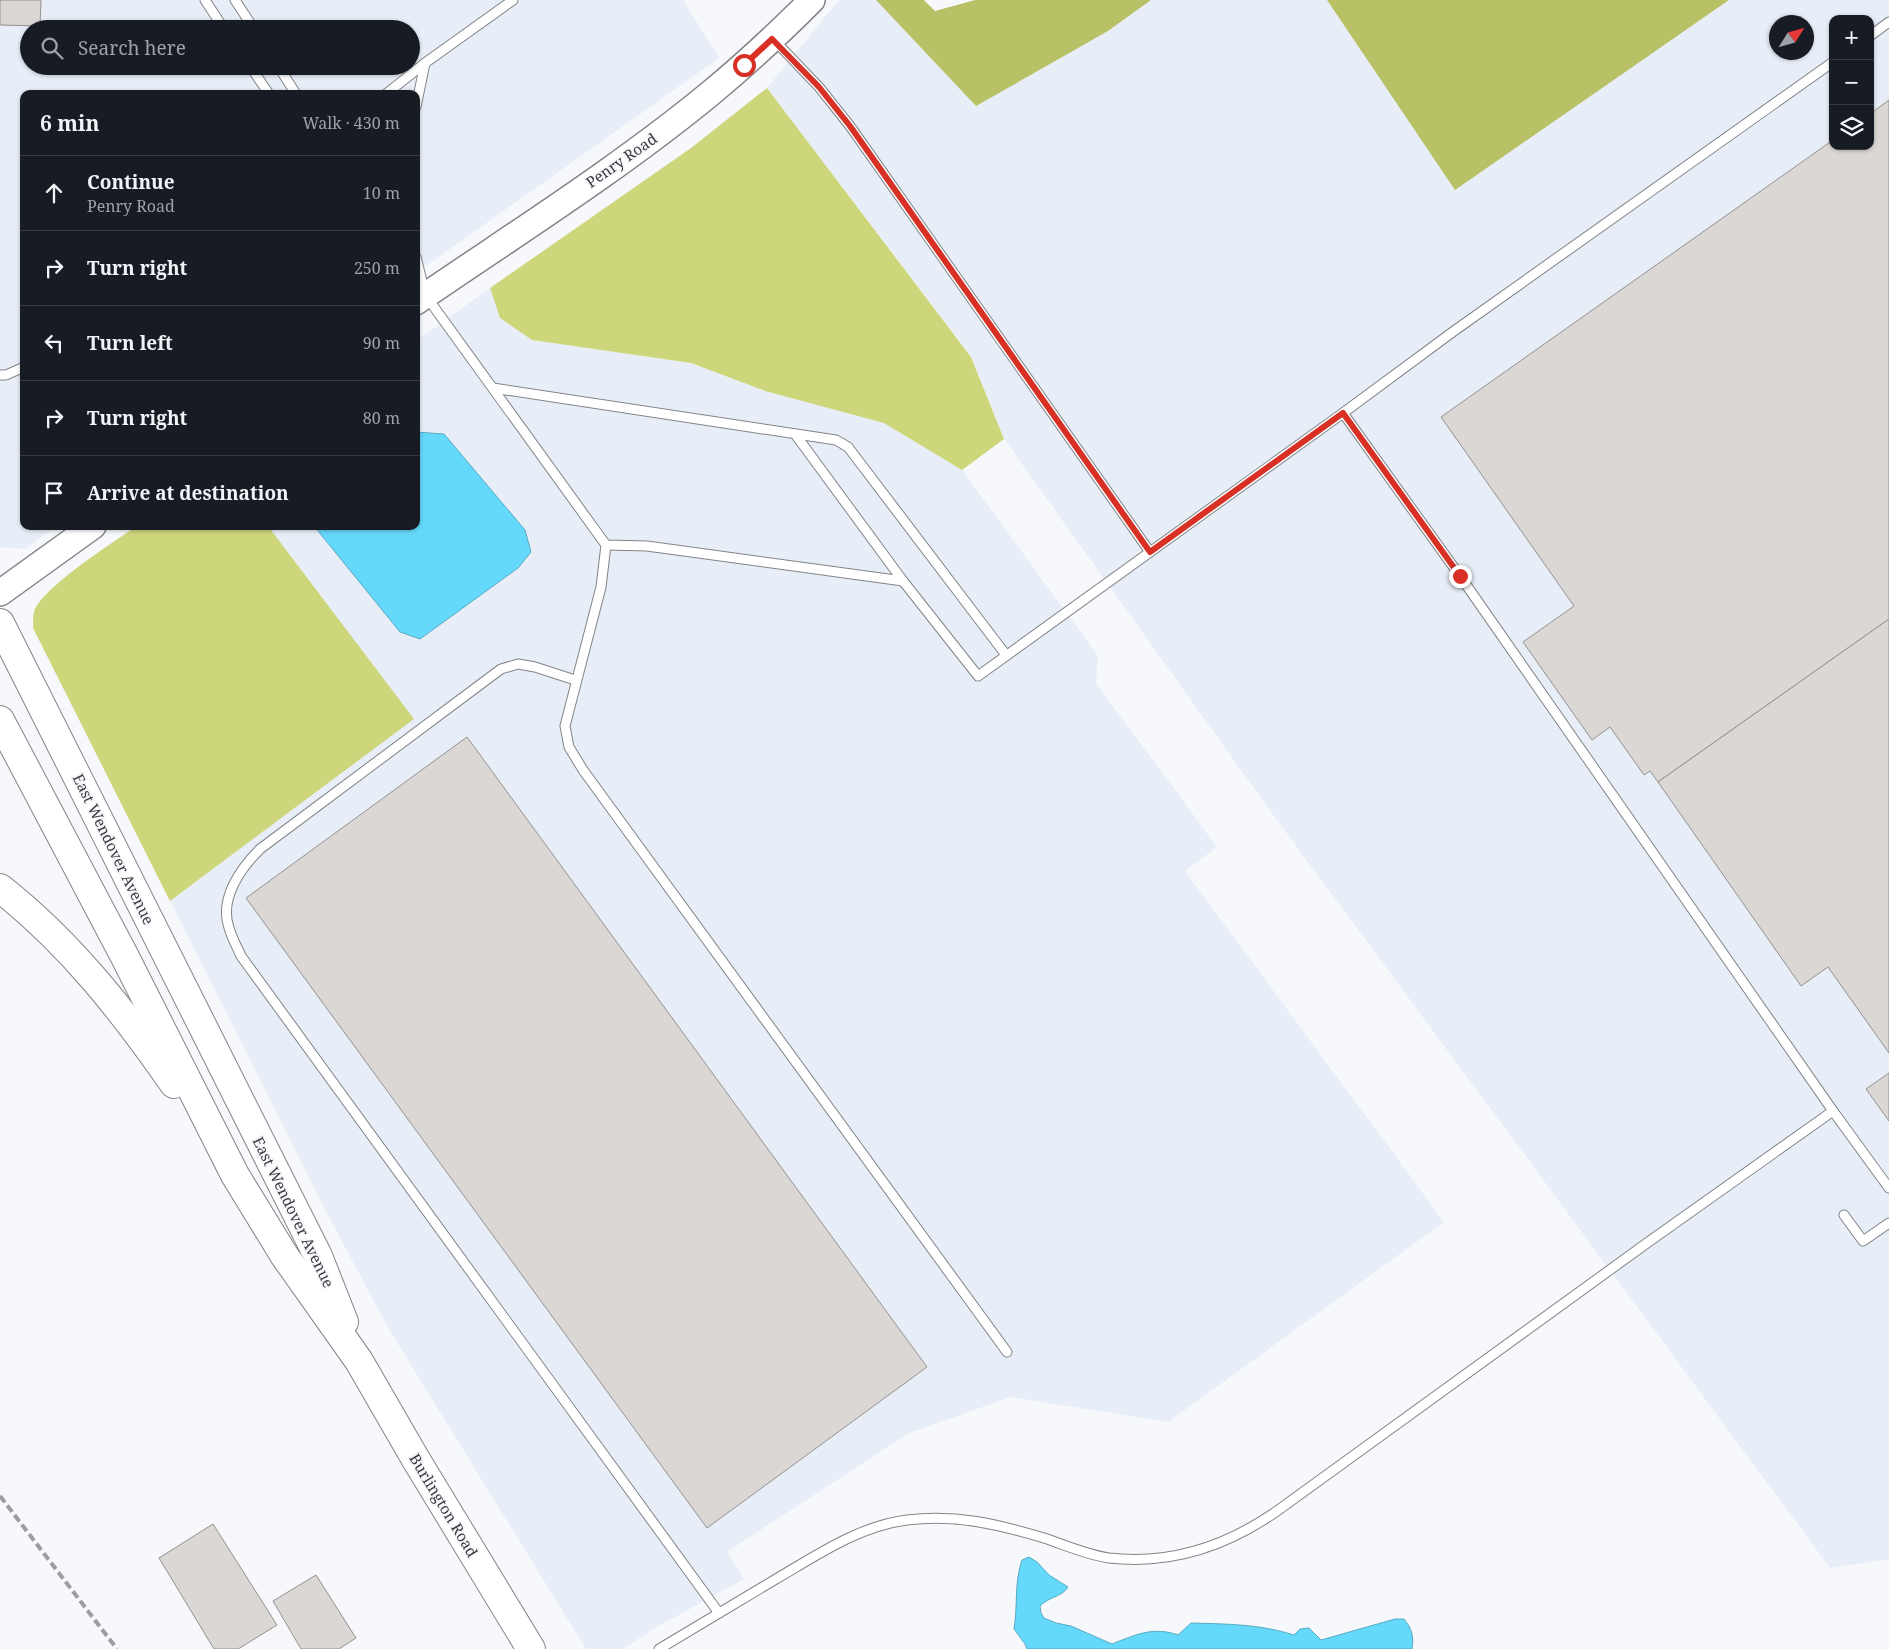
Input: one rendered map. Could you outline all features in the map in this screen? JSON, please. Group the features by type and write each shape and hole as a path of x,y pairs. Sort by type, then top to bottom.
{"highway":[{"name":"East Wendover Avenue","path":"0,623 318,1256 359,1361"},
{"name":"East Wendover Avenue","path":"0,720 154,1014 235,1174 284,1254 359,1361"},
{"path":"0,888 35,918 90,972 142,1037 235,1174"},
{"name":"Burlington Road","path":"359,1361 530,1649"}],"street":[{"name":"Penry Road","path":"420,294 618,164 674,122 711,93 772,39 812,0"},
{"path":"0,593 88,530"}],"lane":[{"path":"205,0 218,20"},
{"path":"235,0 248,20"},
{"path":"420,67 512,0"},
{"path":"1874,33 1889,22"},
{"path":"772,39 819,87 850,126 1150,552"},
{"path":"419,90 425,63"},
{"path":"795,434 903,581 978,676 1454,331 1829,65"},
{"path":"256,75 267,90"},
{"path":"284,75 293,90"},
{"path":"391,90 410,75"},
{"path":"420,296 493,388 606,545 601,587 565,726 569,747 583,770 1007,1352"},
{"path":"0,375 6,375 20,369"},
{"path":"493,388 836,440 848,447 1006,655"},
{"path":"1343,413 1460,576 1833,1111 1889,1188"},
{"path":"606,545 647,546 903,581"},
{"path":"576,680 535,667 518,664 501,669 260,849 245,865 233,884 227,908 228,927 242,956 719,1613"},
{"path":"659,1649 829,1548 883,1525 905,1520 966,1518 991,1523 1086,1553 1108,1558 1167,1557 1197,1551 1226,1542 1252,1528 1277,1511 1833,1111"},
{"path":"1844,1215 1863,1241 1889,1223"}],"shaded area":[{"path":"0,0 683,0 719,58 420,270 420,90 20,90 20,530 51,530 25,549 0,547"},
{"path":"839,0 876,0 976,105 1108,31 1151,0 1327,0 1455,189 1729,0 1889,0 1889,1377 1887,1378 1889,1380 1889,1559 1830,1568 1266,805 1004,439 971,356 767,88"},
{"path":"490,288 500,318 532,340 691,363 765,391 884,423 962,470 1098,656 1096,683 1217,847 1185,871 1444,1222 1168,1422 1011,1397 909,1433 727,1552 744,1579 655,1628 623,1649 586,1649 387,1326 327,1213 170,901 413,719 271,530 420,530 420,338"}],"green space":[{"path":"876,0 924,0 935,11 975,0 1151,0 1108,31 976,106"},
{"path":"1327,0 1729,0 1455,190"},
{"path":"767,88 971,357 1004,439 962,470 884,423 765,391 691,363 532,340 500,318 490,288 691,148"},
{"path":"131,530 271,530 414,719 170,901 33,628 34,612 39,602 63,579"}],"water":[{"path":"420,432 444,434 525,530 531,552 518,568 420,639 400,632 317,530 420,530"},
{"path":"1029,1557 1037,1562 1049,1575 1068,1587 1062,1593 1040,1606 1044,1618 1071,1626 1112,1644 1144,1633 1160,1631 1178,1635 1191,1623 1256,1627 1294,1635 1300,1629 1309,1628 1321,1640 1395,1619 1404,1619 1412,1633 1412,1649 1027,1649 1014,1629 1020,1569 1022,1560"}],"building":[{"path":"0,0 41,0 40,20 20,20 20,26 0,25"},
{"path":"1889,100 1889,619 1658,782 1650,771 1644,775 1610,727 1592,740 1523,642 1574,606 1441,417 1829,143 1829,150 1874,150 1874,111"},
{"path":"1889,619 1889,1053 1828,967 1801,986 1658,782"},
{"path":"467,737 927,1367 707,1528 246,898"},
{"path":"1889,1073 1889,1121 1866,1089"},
{"path":"213,1524 277,1625 238,1649 214,1649 159,1558"},
{"path":"316,1575 356,1638 339,1649 301,1649 273,1601"}],"railway":[{"path":"0,1496 117,1649"}],"route":[{"path":"744,65 772,39 819,87 850,126 1150,552 1343,413 1460,576"}]}
